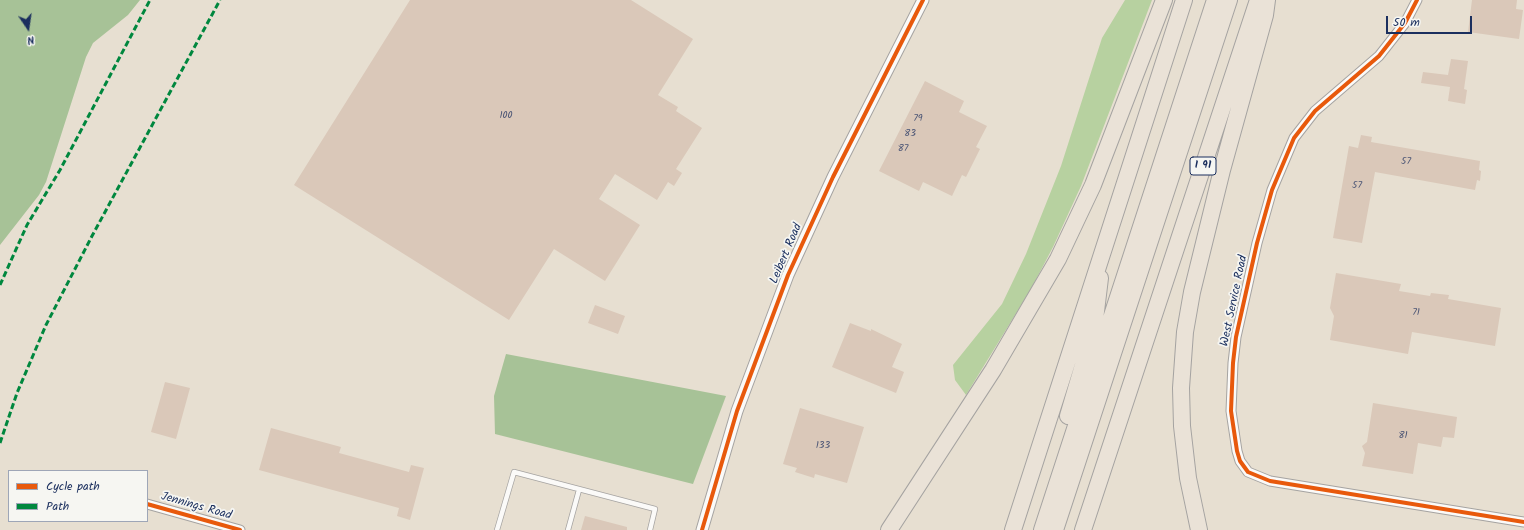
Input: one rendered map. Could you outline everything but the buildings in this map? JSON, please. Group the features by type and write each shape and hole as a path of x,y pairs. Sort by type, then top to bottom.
{"highway":[{"path":"889,530 997,363 1058,259 1093,185 1164,0"},
{"path":"1012,530 1184,0"},
{"path":"1042,530 1215,0"},
{"path":"1055,530 1229,0"},
{"name":"I 91","path":"1083,530 1258,0"},
{"path":"1199,530 1188,478 1182,426 1181,388 1185,332 1192,292 1222,170 1265,15 1267,0"},
{"path":"1034,530 1094,328 1099,297 1101,254"}],"street":[{"name":"Leibert Road","path":"702,530 737,411 788,275 836,171 923,0"},
{"name":"West Service Road","path":"1417,0 1405,23 1379,56 1315,112 1294,138 1272,190 1257,243 1236,337 1232,363 1231,411 1237,451 1240,461 1248,472 1270,481 1524,522"},
{"name":"Jennings Road","path":"148,504 240,530"}],"lane":[{"path":"497,530 514,472 656,509 650,530"},
{"path":"568,530 579,490"}],"green space":[{"path":"0,0 140,0 128,15 93,43 86,57 46,182 39,195 0,245"},
{"path":"1125,0 1152,0 1081,186 1053,247 1031,289 966,395 955,380 953,365 1002,304 1026,254 1061,166 1102,38"},
{"path":"506,354 726,396 693,484 495,434 494,396"}],"marked path":[{"path":"0,285 27,225 60,170 150,0"},
{"path":"0,443 17,393 46,325 92,236 220,0"}],"cycle path":[{"path":"702,530 737,411 788,275 833,177 923,0"},
{"path":"1417,0 1405,23 1379,56 1315,111 1294,138 1272,190 1257,243 1236,337 1233,363 1231,411 1237,451 1240,461 1248,472 1270,481 1524,522"},
{"path":"148,504 240,530"}]}
